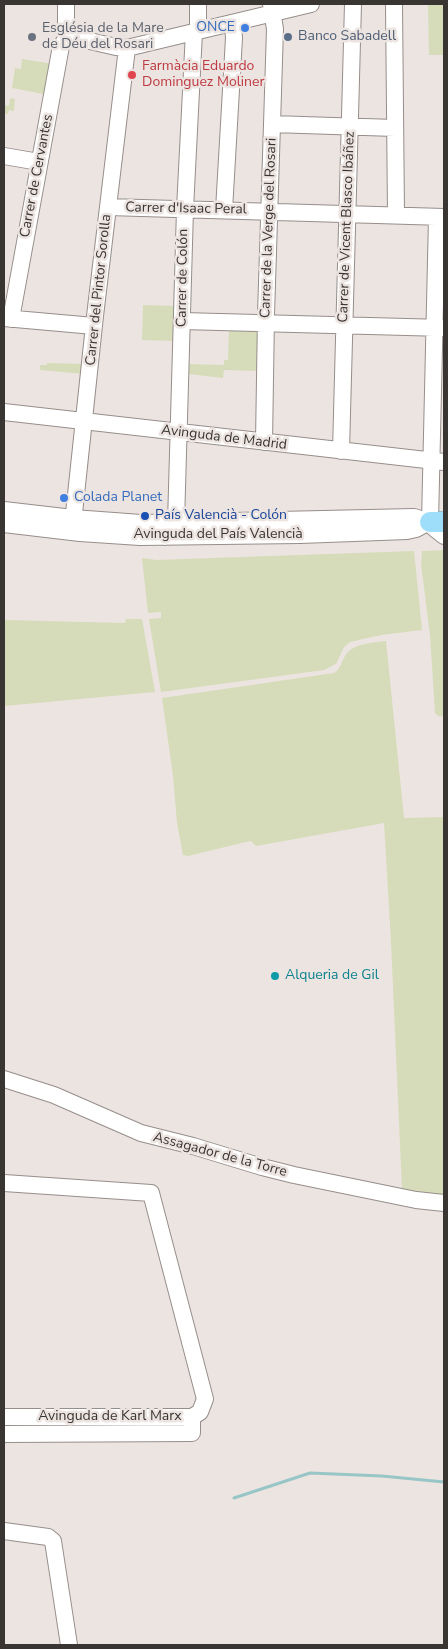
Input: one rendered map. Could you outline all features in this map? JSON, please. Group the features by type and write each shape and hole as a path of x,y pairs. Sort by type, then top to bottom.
{"street":[{"path":"66,4 66,32 68,36 127,48 233,22 272,8 311,4"},
{"name":"Carrer de Colón","path":"176,523 185,209 198,4"},
{"name":"Carrer de Vicent Blasco Ibáñez","path":"341,451 353,4"},
{"path":"394,4 396,215"},
{"name":"Carrer de la Verge del Rosari","path":"264,442 275,29 272,8"},
{"path":"224,210 234,38 233,22"},
{"name":"Carrer de Cervantes","path":"7,318 61,46 68,36"},
{"name":"Carrer del Pintor Sorolla","path":"73,525 94,326 127,48"},
{"path":"272,124 395,128"},
{"path":"4,156 39,162"},
{"name":"Carrer d'Isaac Peral","path":"108,207 441,217"},
{"path":"441,217 438,462 441,524"},
{"path":"7,318 94,326"},
{"path":"182,320 439,328"},
{"name":"Avinguda de Madrid","path":"4,412 438,462"},
{"name":"Avinguda del País Valencià","path":"4,510 140,537 300,535 407,531 441,524"},
{"name":"Avinguda del País Valencià","path":"4,524 73,525 410,517 441,524"},
{"path":"165,537 174,531 176,523"},
{"name":"Assagador de la Torre","path":"4,1079 54,1095 141,1133 294,1175 416,1200 444,1203"},
{"path":"4,1183 152,1193 205,1399 200,1412 192,1417"},
{"name":"Avinguda de Karl Marx","path":"4,1417 192,1417 192,1433 4,1434"},
{"path":"4,1531 48,1537 53,1541 70,1645"}],"green space":[{"path":"428,4 444,4 444,55 429,55"},
{"path":"22,59 54,64 48,95 12,88 15,68 21,69"},
{"path":"10,98 15,99 14,111 9,110 8,114 4,113 4,105 9,106"},
{"path":"143,305 177,306 176,341 142,340"},
{"path":"229,330 259,331 258,371 224,370 223,378 188,374 188,364 224,365 224,360 228,360"},
{"path":"47,363 85,364 84,374 40,370 40,365 47,365"},
{"path":"444,550 444,716 438,716 435,713 430,635 421,564 422,551"},
{"path":"414,551 422,630 381,635 350,642 344,647 336,664 324,670 161,692 149,619 161,618 161,612 148,613 142,558 156,560"},
{"path":"126,619 142,619 155,692 4,706 4,620 125,623"},
{"path":"386,641 404,818 444,817 444,1198 402,1190 384,823 256,846 251,841 188,856 183,855 177,823 173,776 162,698 334,673 348,652 353,648 363,644"}],"waterway":[{"path":"234,1498 310,1473 382,1476 444,1482"}],"place":[{"name":"ONCE","path":"245,28"},
{"name":"Església de la Mare de Déu del Rosari","path":"32,37"},
{"name":"Banco Sabadell","path":"288,37"},
{"name":"Farmàcia Eduardo Dominguez Moliner","path":"132,75"},
{"name":"Colada Planet","path":"64,498"},
{"name":"País Valencià - Colón","path":"145,516"},
{"name":"Alqueria de Gil","path":"275,976"}]}
